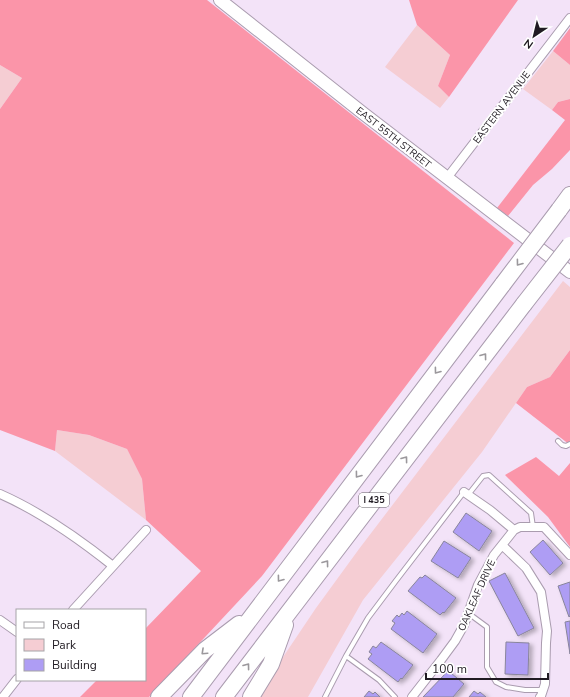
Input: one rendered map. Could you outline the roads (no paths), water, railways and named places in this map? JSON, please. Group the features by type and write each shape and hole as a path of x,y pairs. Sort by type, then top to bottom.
{"highway":[{"name":"I 435","path":"191,697 570,195"},
{"name":"I 435","path":"224,697 570,245"},
{"path":"251,697 271,664 291,609"},
{"path":"160,697 205,650 256,610"}],"street":[{"name":"EAST 55TH STREET","path":"220,0 364,114 570,272"},
{"name":"EASTERN AVENUE","path":"448,178 570,18"},
{"path":"466,493 514,530 520,527 544,527 570,555"},
{"path":"0,494 33,510 71,534 113,566"},
{"path":"74,609 146,530"},
{"name":"OAKLEAF DRIVE","path":"412,697 455,641 464,625 478,585 494,555 514,530"},
{"path":"502,545 526,568 541,592 547,631 545,684 541,694"},
{"path":"0,620 16,631"},
{"path":"4,697 16,680"}],"lane":[{"path":"558,441 562,445 566,446 570,444"},
{"path":"325,697 368,618 466,493 483,476 489,475 532,512 534,527"},
{"path":"468,613 487,626 487,667 496,682 506,687 541,694"},
{"path":"346,656 379,680 395,697"}]}
